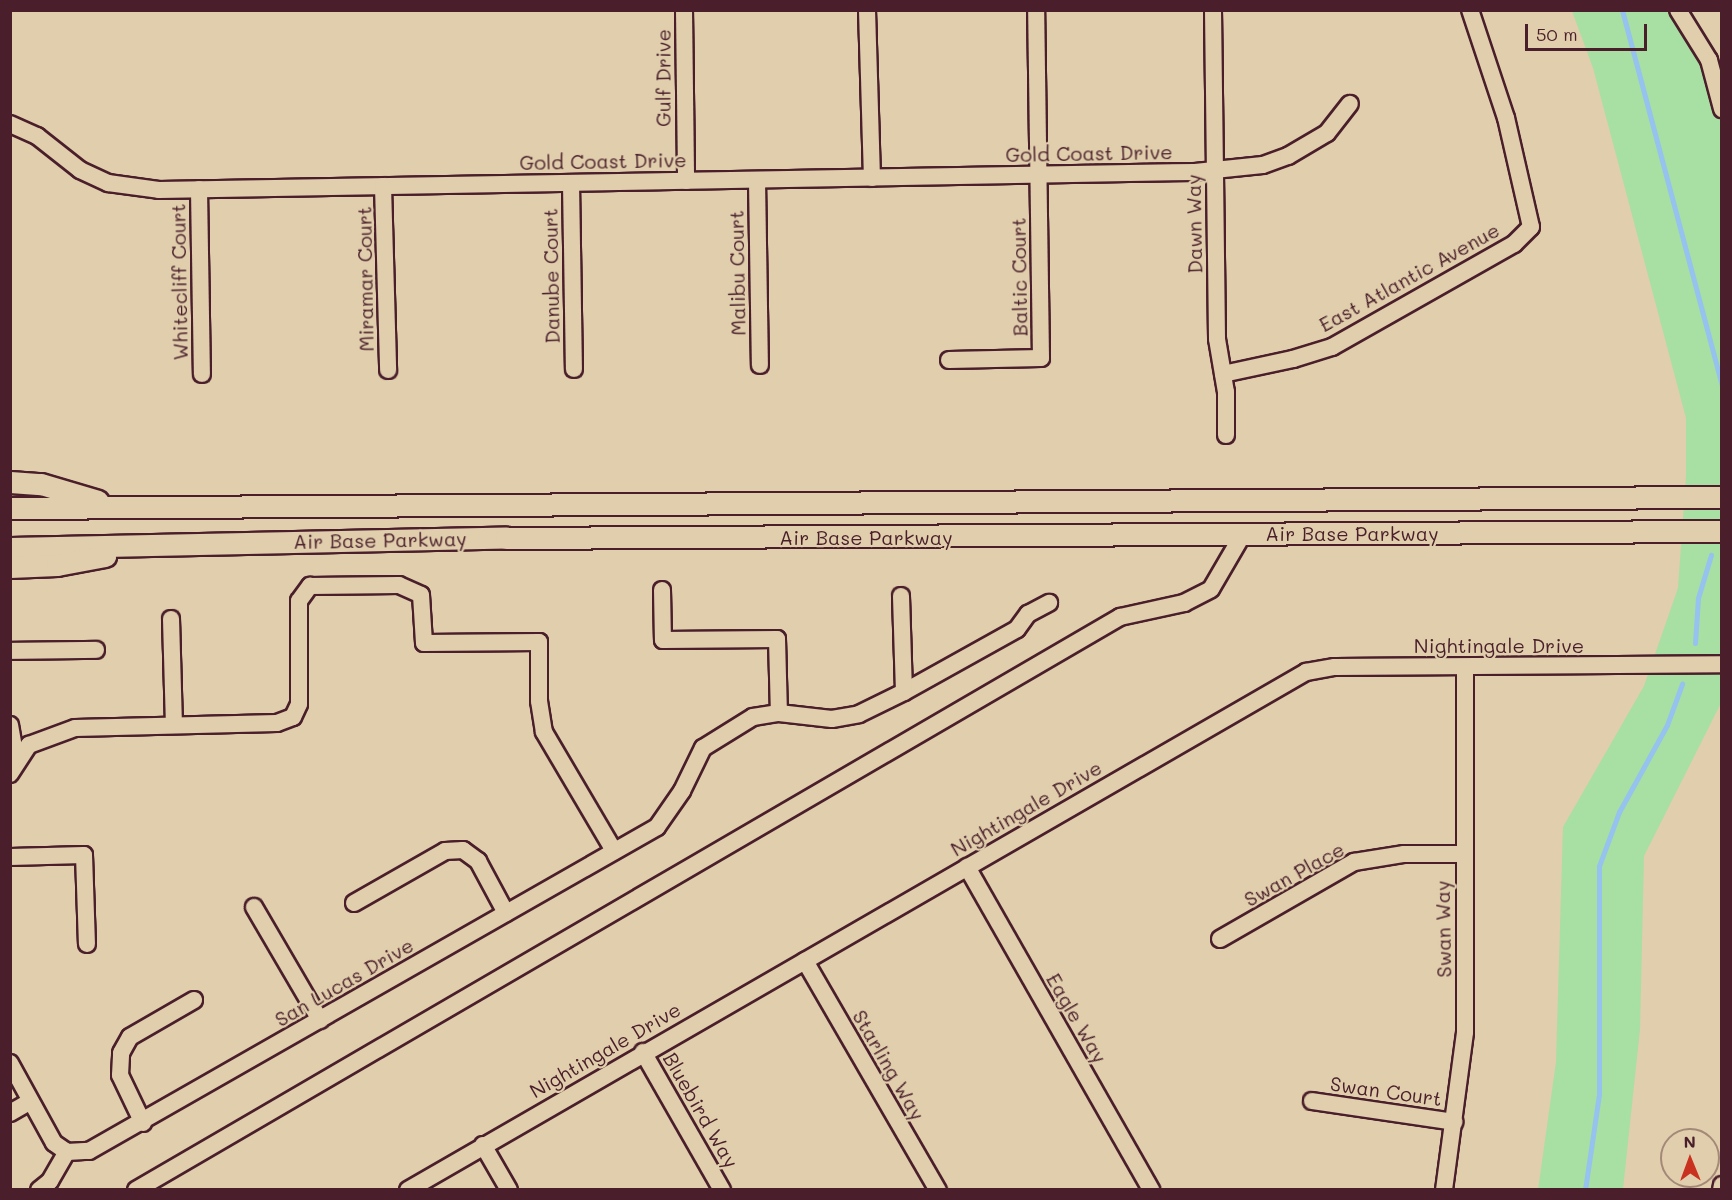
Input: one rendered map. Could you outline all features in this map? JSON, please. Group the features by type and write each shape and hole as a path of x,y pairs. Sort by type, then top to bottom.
{"main road":[{"path":"10,482 41,484 119,507"},
{"name":"Air Base Parkway","path":"10,508 1722,496"},
{"name":"Air Base Parkway","path":"10,548 161,544 1722,531"},
{"path":"10,567 57,565 161,544"}],"street":[{"name":"Gulf Drive","path":"684,10 686,181"},
{"path":"867,10 872,178"},
{"path":"1036,10 1038,176"},
{"name":"Dawn Way","path":"1212,10 1217,339 1223,374 1226,435"},
{"name":"East Atlantic Avenue","path":"1223,374 1293,360 1332,347 1514,244 1532,227 1506,117 1470,10"},
{"path":"1678,10 1709,60 1722,109"},
{"name":"Gold Coast Drive","path":"10,124 37,136 80,170 108,183 131,188 199,189 1038,176 1214,171 1263,165 1288,156 1327,133 1350,104"},
{"name":"Baltic Court","path":"949,360 1041,358 1038,176"},
{"name":"Malibu Court","path":"757,180 760,365"},
{"name":"Danube Court","path":"571,183 574,369"},
{"name":"Miramar Court","path":"383,186 388,370"},
{"name":"Whitecliff Court","path":"199,189 202,374"},
{"path":"136,1190 1120,617 1184,603 1211,589 1243,534"},
{"path":"13,766 29,746 75,728 278,723 293,717 299,704 299,601 310,586 399,585 421,595 424,643 538,642 538,701 544,732 614,851"},
{"path":"662,590 663,640 777,639 778,713"},
{"path":"901,596 904,692"},
{"name":"San Lucas Drive","path":"67,1152 89,1151 143,1123 657,827 682,791 704,748 753,717 778,713 832,719 859,714 904,692 1017,629 1028,614 1049,603"},
{"path":"171,619 174,725"},
{"path":"10,651 96,650"},
{"name":"Nightingale Drive","path":"408,1190 643,1052 1306,672 1335,667 1722,664"},
{"name":"Swan Way","path":"1444,1190 1466,1032 1462,854 1465,667"},
{"path":"10,725 13,766"},
{"path":"354,903 445,851 463,850 478,861 507,913"},
{"name":"Swan Place","path":"1220,939 1354,862 1404,854 1462,854"},
{"path":"10,857 84,855 87,944"},
{"name":"Eagle Way","path":"967,867 1151,1190"},
{"path":"254,907 320,1020"},
{"name":"Starling Way","path":"805,961 938,1190"},
{"path":"143,1123 120,1075 121,1053 130,1037 194,1000"},
{"name":"Bluebird Way","path":"643,1052 722,1190"},
{"path":"10,1063 14,1084 29,1102 54,1143 67,1152 50,1181 39,1190"},
{"name":"Swan Court","path":"1312,1101 1454,1122"},
{"path":"10,1113 29,1102"},
{"path":"483,1145 509,1190"},
{"path":"1721,1190 1722,1185"}],"green space":[{"path":"1572,11 1687,11 1721,85 1721,703 1644,856 1640,1029 1623,1189 1538,1190 1556,1062 1563,827 1644,686 1678,588 1686,476 1686,418 1593,68"}],"waterway":[{"path":"1622,10 1722,385"},
{"path":"1695,643 1698,598 1711,555"},
{"path":"1585,1190 1599,1094 1599,866 1619,812 1667,725 1682,684"}]}
